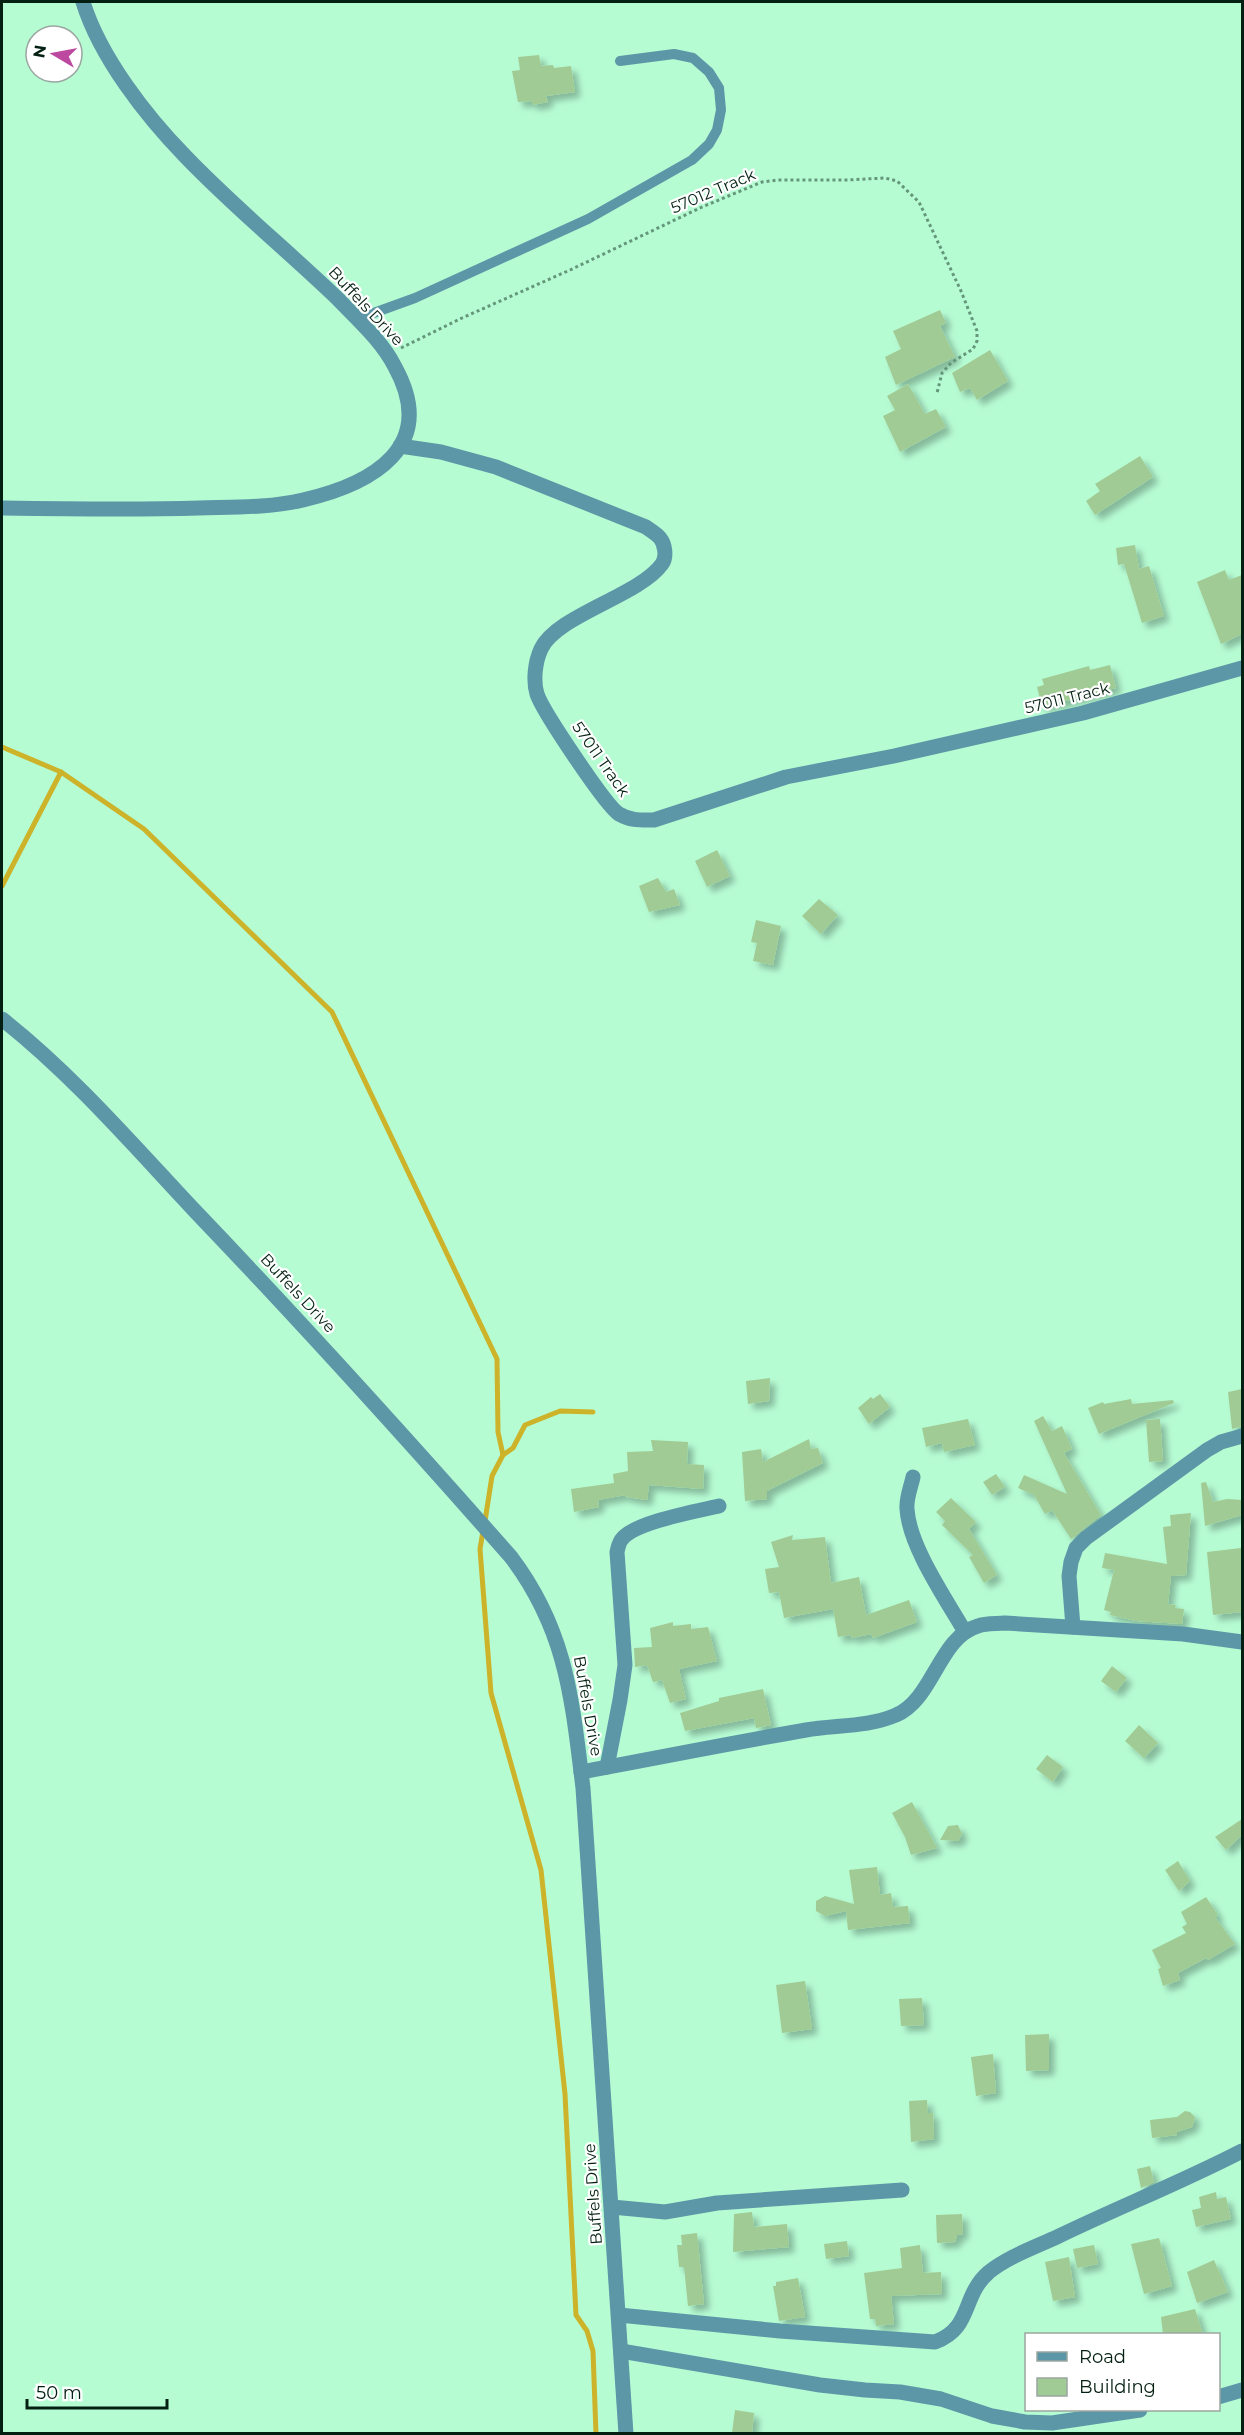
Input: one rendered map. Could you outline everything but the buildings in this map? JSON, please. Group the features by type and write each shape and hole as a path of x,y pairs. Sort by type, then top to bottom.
{"street":[{"name":"Buffels Drive","path":"2,508 252,507 302,500 352,485 382,468 400,446 410,421 407,397 397,369 388,355 357,319 187,159 148,116 111,62 84,2"},
{"name":"57011 Track","path":"400,446 441,452 496,467 646,527 660,538 665,549 664,562 650,576 554,633 541,648 535,669 537,693 547,713 603,796 617,813 632,820 654,820 786,777 894,756 1083,713 1242,668"},
{"name":"Buffels Drive","path":"2,1019 28,1040 83,1092 286,1308 512,1557 531,1583 560,1649 573,1707 581,1772 626,2433"},
{"path":"1074,1628 1069,1576 1076,1548 1086,1538 1207,1450 1221,1442 1242,1436"},
{"path":"913,1477 906,1508 911,1529 918,1547 965,1632"},
{"path":"607,1767 625,1665 617,1552 621,1540 628,1533 669,1517 719,1506"},
{"path":"581,1772 808,1730 871,1722 898,1715 915,1702 954,1643 965,1632 978,1625 1005,1623 1183,1634 1242,1642"},
{"path":"619,2315 780,2331 935,2342 950,2337 960,2325 979,2283 1008,2260 1204,2171 1242,2151"},
{"path":"612,2207 665,2212 717,2203 902,2190"},
{"path":"621,2351 820,2385 866,2391 900,2392 941,2399 992,2416 1024,2422 1052,2423 1127,2411"},
{"path":"1220,2396 1242,2390"}],"lane":[{"path":"357,319 415,298 588,219 692,160 709,144 717,130 721,110 719,88 709,72 693,58 674,54 620,61"}],"path":[{"name":"57012 Track","path":"388,355 462,318 702,207 762,182 885,178 897,181 919,202 961,291 977,331 977,341 973,349 951,363 942,373 937,393"}],"waterway":[{"path":"2,747 61,772 144,829 332,1012 497,1359 498,1432 503,1455 492,1476 485,1521"},
{"path":"2,886 61,772"},
{"path":"503,1455 513,1448 525,1425 560,1411 593,1412"},
{"path":"483,1531 480,1549 491,1693 541,1870 565,2094 576,2315 587,2331 593,2351 596,2434"}]}
